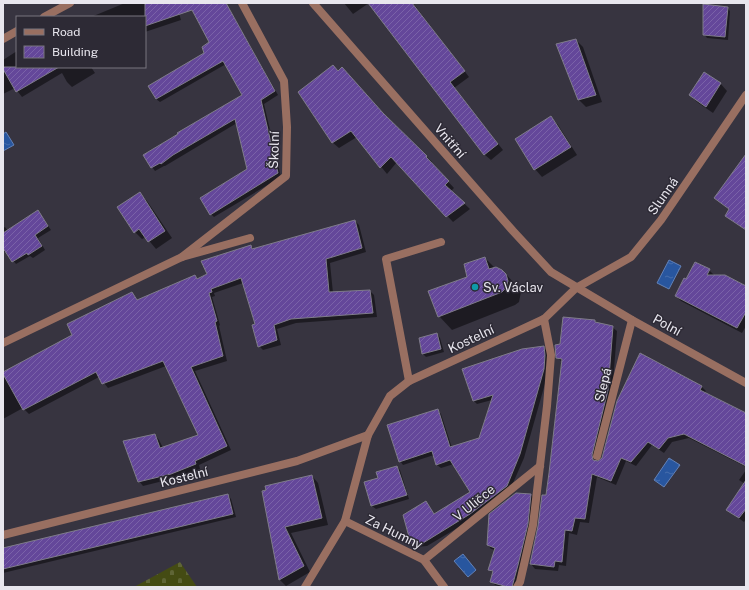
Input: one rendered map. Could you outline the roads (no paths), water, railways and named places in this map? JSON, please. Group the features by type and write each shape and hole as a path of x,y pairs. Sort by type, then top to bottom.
{"street":[{"path":"46,16 70,3"},
{"name":"Školní","path":"182,258 286,176 288,127 284,81 242,3"},
{"name":"Vnitřní","path":"313,3 518,237 551,272 576,288"},
{"path":"3,39 16,32"},
{"name":"Slunná","path":"576,288 630,257 661,220 746,95"},
{"name":"Školní","path":"3,342 182,258 250,238"},
{"path":"409,381 386,259 441,242"},
{"name":"Kostelní","path":"305,587 345,521 368,435 390,396 409,381 544,319 576,288"},
{"name":"Polní","path":"576,288 746,383"},
{"path":"517,587 520,582 534,525 547,406 551,355 544,319"},
{"name":"Slepá","path":"597,456 632,320"},
{"name":"Kostelní","path":"3,536 297,461 368,435"},
{"name":"V Uličce","path":"424,560 540,466"},
{"name":"Za Humny","path":"345,521 424,560 444,587"}],"water":[{"path":"6,132 14,145 3,151 3,134"},
{"path":"669,260 681,266 669,289 657,283"},
{"path":"669,458 680,465 664,487 654,480"},
{"path":"463,554 476,570 468,577 454,561"}],"place":[{"name":"Sv. Václav","path":"475,287"}]}
